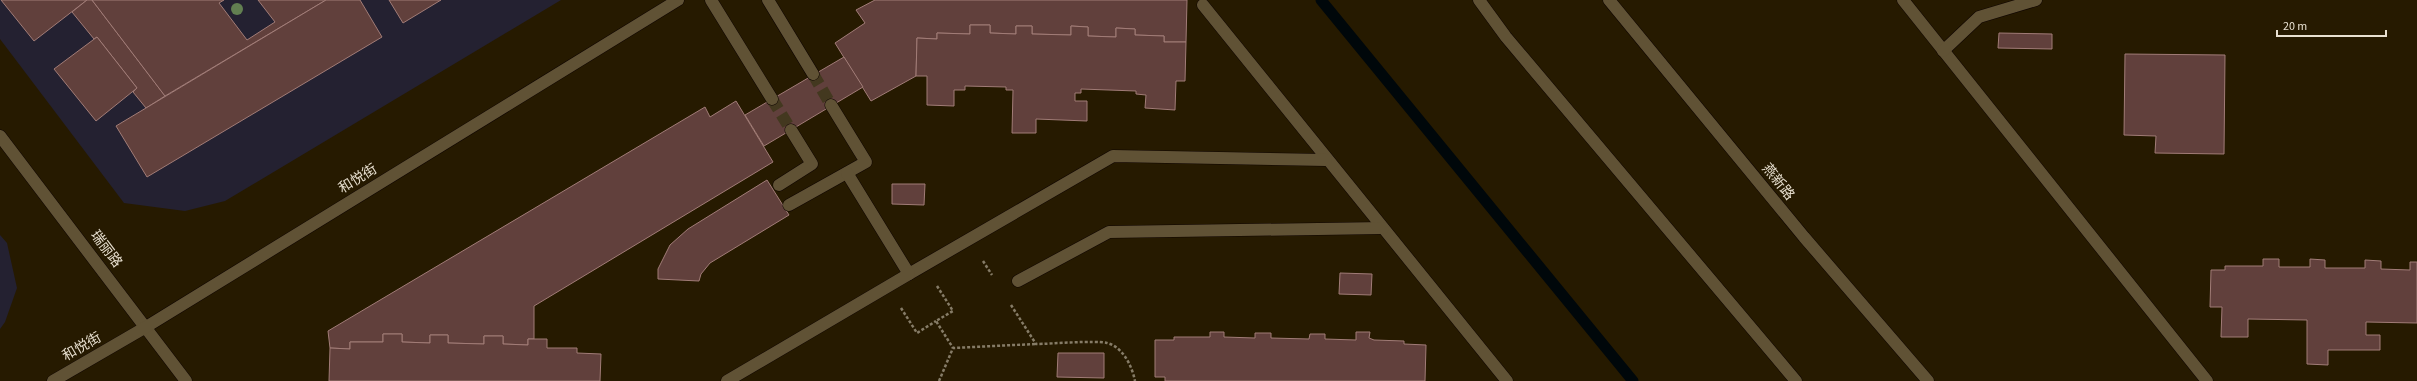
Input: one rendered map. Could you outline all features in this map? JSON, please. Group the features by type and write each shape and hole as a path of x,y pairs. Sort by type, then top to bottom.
{"street":[{"name":"和悦街","path":"53,381 146,326 678,0"},
{"path":"711,0 772,100"},
{"path":"768,0 813,74"},
{"path":"1479,0 1506,37 1796,381"},
{"name":"燕新路","path":"1609,0 1804,237 1928,381"},
{"path":"1903,0 2207,381"},
{"path":"1944,51 1979,17 2036,0"},
{"path":"1202,5 1326,160 1507,381"},
{"path":"789,205 866,162 831,105"},
{"path":"778,184 812,164 791,130"},
{"name":"瑞丽路","path":"0,136 146,326 186,381"},
{"path":"727,381 969,238 1113,156 1326,160"},
{"path":"847,173 909,274"},
{"path":"1018,281 1109,232 1383,228"}],"path":[{"path":"969,238 994,278"},
{"path":"888,286 917,333 953,311 924,265"},
{"path":"1007,298 1036,344"},
{"path":"936,321 952,348"},
{"path":"952,348 1036,344 1107,343 1118,350 1127,359 1135,381"},
{"path":"939,381 952,348"}],"shaded area":[{"path":"0,0 561,0 225,201 185,211 124,203 0,39"},
{"path":"0,235 7,243 17,288 5,322 0,329"}],"building":[{"path":"1,0 87,0 34,41"},
{"path":"87,0 92,0 165,96 146,108 133,92 137,88 97,37 94,39 72,12"},
{"path":"92,0 224,0 219,3 247,40 275,22 258,0 326,0 165,96"},
{"path":"326,0 360,0 382,37 147,177 116,126"},
{"path":"389,0 441,0 403,23"},
{"path":"875,0 1187,0 1186,42 1164,42 1164,36 1135,35 1135,29 1116,28 1116,37 1088,36 1088,27 1071,26 1071,35 1032,34 1032,26 1016,26 1016,34 990,33 990,25 970,25 970,34 937,33 937,39 917,38 916,76 871,101 835,43 865,23 856,10"},
{"path":"970,25 990,25 990,33 1016,34 1016,26 1032,26 1032,34 1071,35 1071,26 1088,27 1088,36 1116,37 1116,28 1135,29 1135,35 1164,36 1164,42 1186,42 1185,81 1176,81 1175,110 1145,108 1146,95 1136,94 1136,91 1081,89 1081,93 1075,93 1075,101 1087,101 1087,121 1036,119 1036,133 1012,133 1013,90 1006,90 1006,87 965,86 965,90 954,90 954,106 927,105 927,76 916,76 917,38 937,39 937,33 970,34"},
{"path":"1999,33 2052,34 2052,49 1998,48"},
{"path":"97,37 137,88 96,121 54,69"},
{"path":"2125,54 2225,55 2224,154 2155,153 2156,136 2124,135"},
{"path":"844,57 863,87 764,146 745,115"},
{"path":"736,101 773,162 534,306 534,339 528,339 528,345 503,344 503,336 484,336 484,344 448,343 448,335 430,335 430,343 402,342 402,334 383,334 383,342 350,342 350,349 330,348 328,331 705,107 710,117"},
{"path":"767,180 789,215 710,263 701,274 699,281 658,279 658,269 670,245 688,229"},
{"path":"892,184 925,184 924,205 892,204"},
{"path":"2263,259 2279,259 2279,267 2310,267 2310,259 2325,260 2325,268 2365,268 2365,260 2381,261 2381,269 2410,270 2410,262 2417,262 2417,323 2366,322 2366,335 2380,335 2380,350 2328,350 2328,365 2307,364 2307,320 2248,319 2248,337 2221,337 2222,307 2210,307 2211,270 2225,270 2225,266 2263,266"},
{"path":"1340,273 1372,274 1371,295 1339,294"},
{"path":"1210,332 1224,332 1224,337 1255,338 1255,333 1271,333 1271,338 1309,339 1310,334 1325,334 1325,339 1356,340 1356,332 1370,332 1369,338 1374,340 1404,341 1404,344 1426,345 1425,381 1165,381 1165,377 1155,377 1155,340 1174,340 1174,337 1210,337"},
{"path":"383,334 402,334 402,342 430,343 430,335 448,335 448,343 484,344 484,336 503,336 503,344 528,345 528,339 547,339 547,348 577,348 577,353 601,354 600,381 329,381 330,348 350,349 350,342 383,342"},
{"path":"1058,353 1104,353 1104,378 1057,377"}],"waterway":[{"path":"1321,0 1633,381"}],"tunnel":[{"path":"813,74 831,105"},
{"path":"772,99 791,130"}]}
